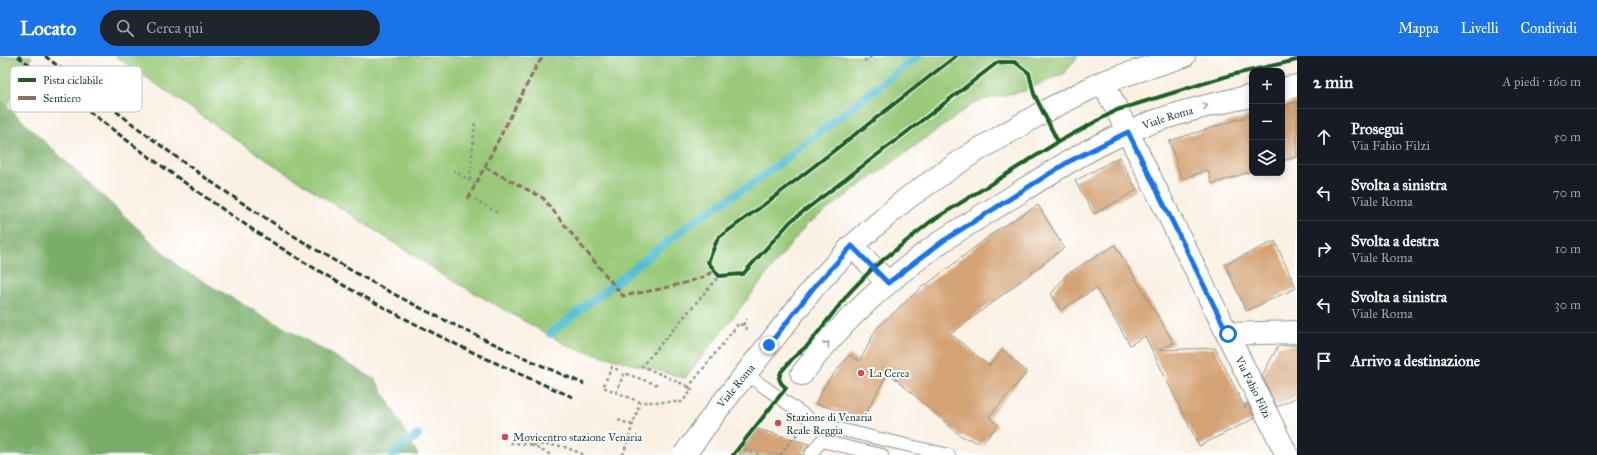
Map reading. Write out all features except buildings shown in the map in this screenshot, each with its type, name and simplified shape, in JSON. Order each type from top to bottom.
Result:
[{"type":"street","name":"Viale Roma","points":[[684,455],[721,405],[815,286],[852,246],[906,199],[971,154],[1043,112],[1103,82],[1184,56]]},
{"type":"street","name":"Via Fabio Filzi","points":[[1103,82],[1287,455]]},
{"type":"street","points":[[1285,88],[1297,86]]},
{"type":"street","name":"Viale Roma","points":[[802,374],[814,358],[850,319],[888,283],[943,241],[1062,166],[1128,132],[1183,112],[1249,97]]},
{"type":"street","points":[[852,246],[888,283]]},
{"type":"street","points":[[1228,334],[1297,332]]},
{"type":"lane","points":[[746,374],[817,424],[949,455]]},
{"type":"lane","points":[[812,454],[821,441],[882,455]]},
{"type":"path","points":[[864,61],[872,56]]},
{"type":"path","points":[[470,180],[475,120]]},
{"type":"path","points":[[453,170],[476,184]]},
{"type":"path","points":[[469,196],[498,213]]},
{"type":"path","points":[[715,270],[719,276]]},
{"type":"path","points":[[618,370],[612,367],[603,387],[640,402],[682,402],[692,390],[642,366],[719,276],[725,276]]},
{"type":"path","points":[[742,325],[748,319]]},
{"type":"path","points":[[688,388],[739,323],[748,330]]},
{"type":"path","points":[[616,393],[624,373],[658,385]]},
{"type":"path","points":[[623,455],[640,402]]},
{"type":"path","points":[[733,455],[771,406]]},
{"type":"path","points":[[618,420],[632,425]]},
{"type":"path","points":[[780,455],[798,432]]},
{"type":"path","points":[[510,443],[562,446],[585,455]]},
{"type":"path","points":[[530,444],[551,455]]},
{"type":"path","points":[[739,447],[760,455]]},
{"type":"green space","points":[[0,56],[32,56],[27,66],[10,66],[10,100],[0,120]]},
{"type":"green space","points":[[115,56],[1078,56],[1065,73],[1024,91],[977,101],[806,225],[685,378],[570,347],[448,278],[253,151],[142,75],[142,66],[130,66]]},
{"type":"green space","points":[[0,100],[10,109],[10,112],[13,112],[181,269],[376,380],[418,455],[0,455]]},
{"type":"waterway","points":[[550,334],[694,221],[759,179],[918,56]]},
{"type":"waterway","points":[[392,455],[418,435]]},
{"type":"railway","points":[[18,56],[31,66]]},
{"type":"railway","points":[[45,56],[58,66]]},
{"type":"railway","points":[[90,112],[221,208],[305,263],[438,335],[575,398]]},
{"type":"railway","points":[[118,112],[179,159],[306,244],[420,308],[485,340],[584,384]]},
{"type":"marked path","points":[[468,199],[537,65],[544,56]]},
{"type":"marked path","points":[[485,167],[543,198],[623,296],[684,283],[707,275],[715,270]]},
{"type":"cycle path","points":[[956,56],[773,198],[718,238],[708,262],[719,276],[743,274],[791,221],[998,62],[1015,62],[1029,73],[1034,94],[1058,142]]},
{"type":"cycle path","points":[[733,455],[786,388],[781,383],[779,378],[781,372],[793,358],[808,345],[849,293],[873,268],[930,222],[1058,142],[1117,110],[1231,75],[1297,60]]},
{"type":"place","name":"La Cerea","points":[[861,373]]},
{"type":"place","name":"Stazione di Venaria Reale Reggia","points":[[778,423]]},
{"type":"place","name":"Movicentro stazione Venaria","points":[[505,437]]},
{"type":"route","points":[[769,345],[815,286],[852,246],[888,283],[943,241],[1068,162],[1128,132],[1228,334]]}]
